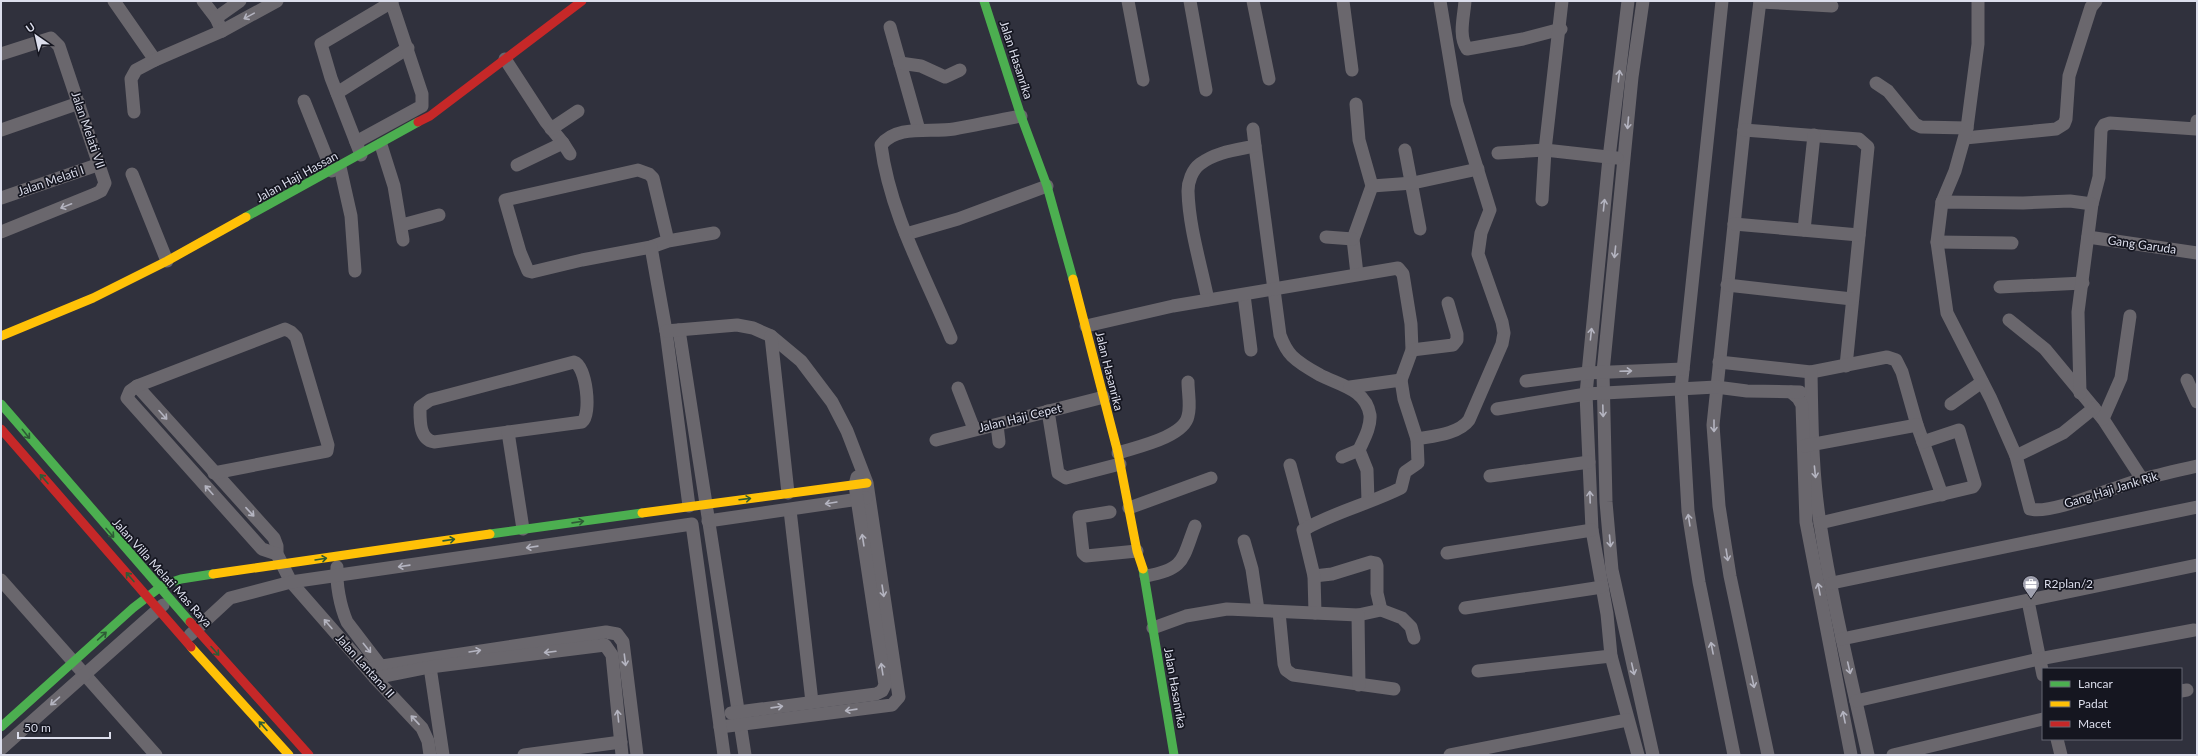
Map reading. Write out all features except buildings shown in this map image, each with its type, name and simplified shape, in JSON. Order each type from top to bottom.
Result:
[{"type":"street","points":[[114,1],[155,60]]},
{"type":"street","points":[[203,1],[216,18],[222,31]]},
{"type":"street","points":[[216,18],[240,1]]},
{"type":"street","points":[[134,112],[131,79],[132,75],[155,60],[222,31],[277,1]]},
{"type":"street","points":[[356,142],[422,106],[422,94],[392,1],[321,44],[337,93],[361,155]]},
{"type":"street","name":"Jalan Haji Hassan","points":[[1,336],[93,298],[167,261],[381,145],[430,116],[582,1]]},
{"type":"street","name":"Jalan Hasanrika","points":[[984,1],[1021,116],[1047,186],[1104,396],[1138,551],[1146,576],[1153,628],[1177,754]]},
{"type":"street","points":[[1128,1],[1143,80]]},
{"type":"street","points":[[1190,1],[1206,90]]},
{"type":"street","points":[[1253,1],[1269,79]]},
{"type":"street","points":[[1343,1],[1352,70]]},
{"type":"street","points":[[1417,438],[1436,436],[1467,423],[1502,344],[1504,333],[1502,322],[1478,254],[1481,233],[1490,210],[1457,103],[1440,1]]},
{"type":"street","points":[[1464,1],[1463,35],[1464,44],[1467,49],[1523,40],[1561,30]]},
{"type":"street","points":[[1542,200],[1545,150],[1561,30],[1562,1]]},
{"type":"street","points":[[1628,1],[1609,158],[1586,394],[1592,530],[1607,614],[1611,656],[1627,720],[1638,755]]},
{"type":"street","points":[[1643,1],[1632,77],[1603,372],[1603,394],[1606,502],[1612,570],[1653,755]]},
{"type":"street","points":[[1722,1],[1683,369],[1687,389],[1688,511],[1699,582],[1734,755]]},
{"type":"street","points":[[1768,755],[1730,576],[1719,506],[1712,387],[1719,362],[1744,130],[1760,1],[1832,6]]},
{"type":"street","points":[[1978,1],[1978,44],[1966,133],[1955,171],[1942,202],[1937,242],[1947,313],[1982,382],[2016,456],[2063,433],[2094,408]]},
{"type":"street","points":[[1876,83],[1888,90],[1915,124],[1921,127],[1966,133],[2056,129],[2064,124],[2066,119],[2069,76],[2092,7],[2096,1]]},
{"type":"street","points":[[890,27],[919,130]]},
{"type":"street","name":"Jalan Melati VII","points":[[1,54],[51,38],[60,46],[105,183],[102,191],[1,232]]},
{"type":"street","points":[[337,93],[408,48]]},
{"type":"street","points":[[505,59],[529,97],[570,154]]},
{"type":"street","points":[[900,63],[921,66],[945,77],[960,70]]},
{"type":"street","points":[[304,101],[336,169],[351,216],[355,271]]},
{"type":"street","points":[[1,130],[79,103]]},
{"type":"street","points":[[1356,104],[1359,140],[1372,186],[1353,239],[1357,274]]},
{"type":"street","points":[[551,129],[578,111]]},
{"type":"street","points":[[951,338],[906,234],[884,168],[881,145],[890,137],[919,130],[953,129],[1021,116]]},
{"type":"street","points":[[2080,393],[2078,327],[2092,204],[2099,178],[2102,130],[2104,125],[2110,124],[2196,129],[2197,121]]},
{"type":"street","points":[[1253,129],[1273,290],[1280,335],[1285,348],[1293,357],[1320,375],[1350,387],[1365,403],[1370,415],[1368,429],[1359,450],[1342,458]]},
{"type":"street","points":[[1744,130],[1859,138],[1868,147],[1846,366]]},
{"type":"street","points":[[1804,230],[1814,135]]},
{"type":"street","points":[[517,165],[563,143]]},
{"type":"street","points":[[381,145],[394,186],[402,225],[403,240]]},
{"type":"street","points":[[1208,300],[1193,230],[1188,191],[1191,175],[1199,165],[1211,157],[1255,146]]},
{"type":"street","points":[[1405,150],[1413,183],[1420,229]]},
{"type":"street","points":[[1498,153],[1545,150],[1609,158],[1625,158]]},
{"type":"street","name":"Jalan Melati I","points":[[1,198],[100,164]]},
{"type":"street","points":[[1372,186],[1413,183],[1478,169]]},
{"type":"street","points":[[668,241],[653,178],[644,171],[638,170],[588,180],[505,200],[520,252],[528,271],[532,272],[582,260],[651,247],[668,241],[714,233]]},
{"type":"street","points":[[132,174],[167,261]]},
{"type":"street","points":[[906,234],[958,219],[1047,186]]},
{"type":"street","points":[[1942,202],[2023,203],[2070,201],[2092,204]]},
{"type":"street","points":[[402,225],[438,215]]},
{"type":"street","points":[[1734,224],[1859,235]]},
{"type":"street","points":[[1326,237],[1353,239]]},
{"type":"street","name":"Gang Garuda","points":[[2088,237],[2197,253]]},
{"type":"street","points":[[1937,242],[2012,243]]},
{"type":"street","points":[[651,247],[666,331],[689,506]]},
{"type":"street","points":[[1086,326],[1173,306],[1273,290],[1391,268],[1401,270],[1410,324],[1412,350],[1400,380],[1404,399],[1417,438],[1418,464],[1404,472],[1401,488],[1384,497],[1368,501],[1303,530],[1314,576],[1315,613]]},
{"type":"street","points":[[2000,286],[2083,283]]},
{"type":"street","points":[[1727,285],[1852,299]]},
{"type":"street","points":[[1244,295],[1251,350]]},
{"type":"street","points":[[1412,350],[1453,345],[1457,340],[1457,334],[1448,303]]},
{"type":"street","points":[[2103,419],[2121,378],[2130,316]]},
{"type":"street","points":[[2008,320],[2045,349],[2103,419],[2142,479]]},
{"type":"street","points":[[666,331],[737,325],[753,328],[771,336],[801,360],[832,402],[847,431],[859,467],[884,685],[882,691],[876,694],[738,712],[720,721]]},
{"type":"street","points":[[214,473],[327,451],[328,445],[296,338],[291,332],[284,329],[137,386],[130,391],[127,398],[262,549],[280,560]]},
{"type":"street","points":[[679,330],[745,755]]},
{"type":"street","points":[[771,336],[788,493]]},
{"type":"street","points":[[1719,362],[1811,372],[1887,358],[1896,360],[1902,372],[1917,425],[1942,495]]},
{"type":"street","points":[[574,362],[578,363],[581,367],[586,391],[584,420],[582,422],[508,432],[434,442],[428,441],[422,430],[420,407],[430,400],[574,362]]},
{"type":"street","points":[[1526,381],[1587,373],[1683,369]]},
{"type":"street","points":[[1811,372],[1811,391],[1807,413],[1808,445],[1806,522],[1832,618],[1851,755]]},
{"type":"street","points":[[1350,387],[1400,380]]},
{"type":"street","points":[[2186,380],[2197,402]]},
{"type":"street","points":[[1048,412],[1058,473],[1066,478],[1119,459],[1170,435],[1188,418],[1188,382]]},
{"type":"street","points":[[1951,404],[1982,382]]},
{"type":"street","name":"Jalan Lantana II","points":[[137,386],[274,538],[280,560],[291,582],[378,672],[422,728],[428,741],[430,755]]},
{"type":"street","points":[[1497,409],[1586,394],[1712,387],[1748,391],[1811,391]]},
{"type":"street","points":[[958,388],[974,429]]},
{"type":"street","points":[[1791,392],[1801,402],[1807,413]]},
{"type":"street","name":"Jalan Haji Cepet","points":[[936,440],[974,429],[1048,412],[1104,396]]},
{"type":"street","name":"Jalan Villa Melati Mas Raya","points":[[1,404],[158,588],[309,755]]},
{"type":"street","points":[[996,425],[999,442]]},
{"type":"street","points":[[1808,445],[1917,425]]},
{"type":"street","points":[[1,429],[146,597],[159,609],[289,755]]},
{"type":"street","points":[[1820,523],[1973,487],[1975,484],[1960,432],[1957,430],[1923,442]]},
{"type":"street","points":[[508,432],[523,529]]},
{"type":"street","points":[[1808,445],[1820,523],[1832,583],[1832,618],[1842,639],[1868,755]]},
{"type":"street","points":[[27,460],[38,449]]},
{"type":"street","points":[[1359,450],[1367,470],[1368,501]]},
{"type":"street","name":"Gang Haji Jank Rik","points":[[2016,456],[2028,505],[2030,509],[2034,510],[2059,505],[2142,479],[2197,466]]},
{"type":"street","points":[[1490,476],[1589,462]]},
{"type":"street","points":[[1290,465],[1307,528]]},
{"type":"street","points":[[1129,508],[1211,478]]},
{"type":"street","points":[[1,727],[146,597],[158,588],[181,579],[280,560],[337,557],[609,517],[861,484]]},
{"type":"street","points":[[708,521],[863,499]]},
{"type":"street","points":[[720,721],[740,725],[892,705],[896,703],[899,697],[863,499]]},
{"type":"street","points":[[1832,583],[2197,507]]},
{"type":"street","points":[[790,510],[812,702]]},
{"type":"street","points":[[1110,512],[1079,516],[1083,552],[1086,556],[1138,551]]},
{"type":"street","points":[[609,517],[612,536]]},
{"type":"street","points":[[186,639],[230,598],[291,582],[692,524],[724,755]]},
{"type":"street","points":[[1146,576],[1167,572],[1176,565],[1187,550],[1195,526]]},
{"type":"street","points":[[1447,553],[1592,530]]},
{"type":"street","points":[[1244,541],[1252,569],[1258,610]]},
{"type":"street","name":"Jalan Lantana II","points":[[337,557],[337,575],[343,613],[378,672]]},
{"type":"street","points":[[1314,576],[1332,574],[1371,562],[1376,563],[1378,566],[1377,593],[1381,610]]},
{"type":"street","points":[[1842,639],[2197,565]]},
{"type":"street","points":[[1,580],[156,755]]},
{"type":"street","points":[[1465,608],[1602,587]]},
{"type":"street","points":[[1,749],[170,600]]},
{"type":"street","points":[[2028,601],[2042,670]]},
{"type":"street","points":[[1153,628],[1186,616],[1227,609],[1358,615],[1381,610],[1402,618],[1411,628],[1414,638]]},
{"type":"street","points":[[1280,612],[1284,664],[1288,672],[1293,675],[1394,689]]},
{"type":"street","points":[[1607,614],[1621,612]]},
{"type":"street","points":[[1358,615],[1359,685]]},
{"type":"street","points":[[1856,701],[2040,659],[2194,630]]},
{"type":"street","points":[[378,672],[606,632],[617,634],[623,642],[637,755]]},
{"type":"street","points":[[378,672],[605,645],[617,634]]},
{"type":"street","points":[[524,755],[622,749],[612,655],[605,645]]},
{"type":"street","points":[[1478,671],[1611,656]]},
{"type":"street","points":[[430,667],[443,755]]},
{"type":"street","points":[[882,691],[896,703]]},
{"type":"street","points":[[1893,755],[2042,719]]},
{"type":"street","points":[[1450,755],[1627,720]]},
{"type":"street","points":[[2057,740],[2061,755]]},
{"type":"traffic: fast","points":[[984,1],[1021,116],[1047,186],[1073,279]]},
{"type":"traffic: fast","points":[[246,217],[418,122]]},
{"type":"traffic: fast","points":[[1,404],[190,622]]},
{"type":"traffic: fast","points":[[490,534],[642,513]]},
{"type":"traffic: fast","points":[[1143,569],[1174,755]]},
{"type":"traffic: fast","points":[[1,727],[133,608],[163,585],[181,579],[213,574]]},
{"type":"traffic: slow","points":[[1,336],[93,298],[167,261],[246,217]]},
{"type":"traffic: slow","points":[[1073,279],[1118,453],[1137,551],[1143,569]]},
{"type":"traffic: slow","points":[[642,513],[867,483]]},
{"type":"traffic: slow","points":[[213,574],[490,534]]},
{"type":"traffic: slow","points":[[191,647],[289,755]]},
{"type":"traffic: jam","points":[[418,122],[430,116],[582,1]]},
{"type":"traffic: jam","points":[[1,429],[191,647]]},
{"type":"traffic: jam","points":[[190,622],[309,755]]},
{"type":"place","name":"R2plan/2","points":[[2031,599]]}]
